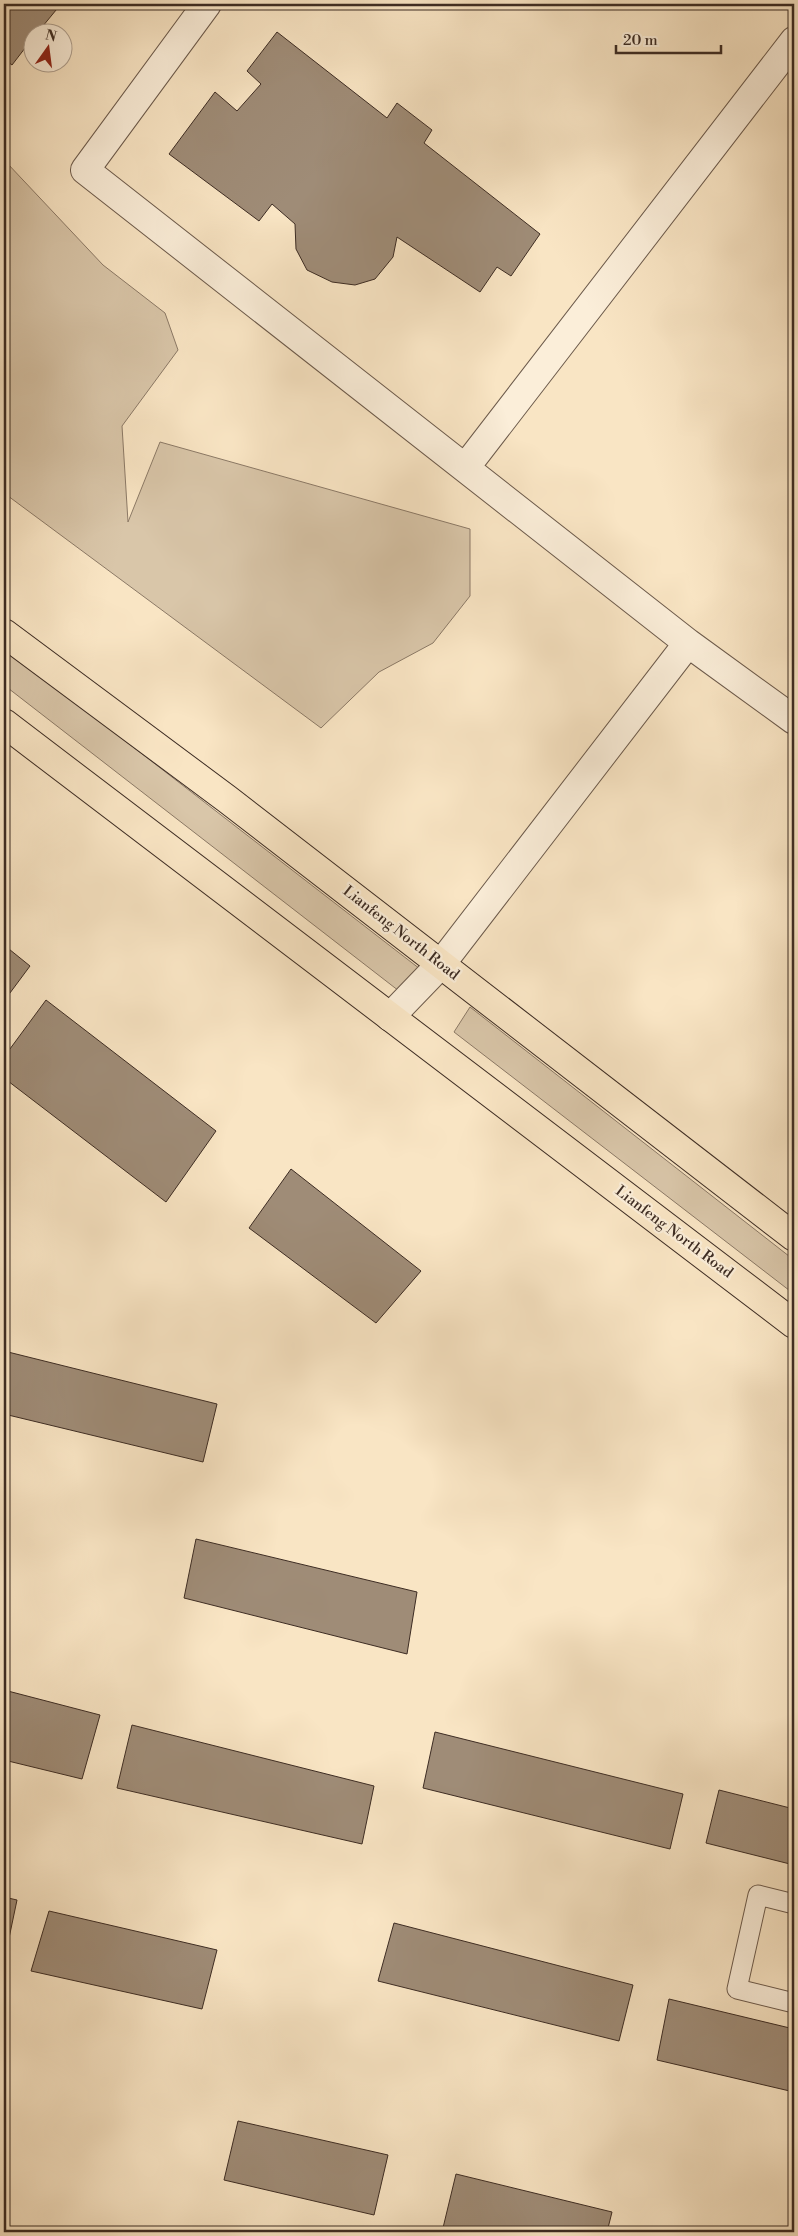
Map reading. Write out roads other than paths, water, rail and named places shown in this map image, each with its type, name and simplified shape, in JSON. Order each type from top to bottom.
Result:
[{"type":"main road","name":"Lianfeng North Road","points":[[4,633],[227,799],[794,1237]]},
{"type":"main road","name":"Lianfeng North Road","points":[[4,723],[794,1324]]},
{"type":"street","points":[[207,4],[85,170],[688,642],[794,720]]},
{"type":"street","points":[[465,468],[794,41]]},
{"type":"street","points":[[390,1017],[441,964],[688,642]]},
{"type":"lane","points":[[794,1904],[758,1895],[736,1989],[794,2003]]}]
